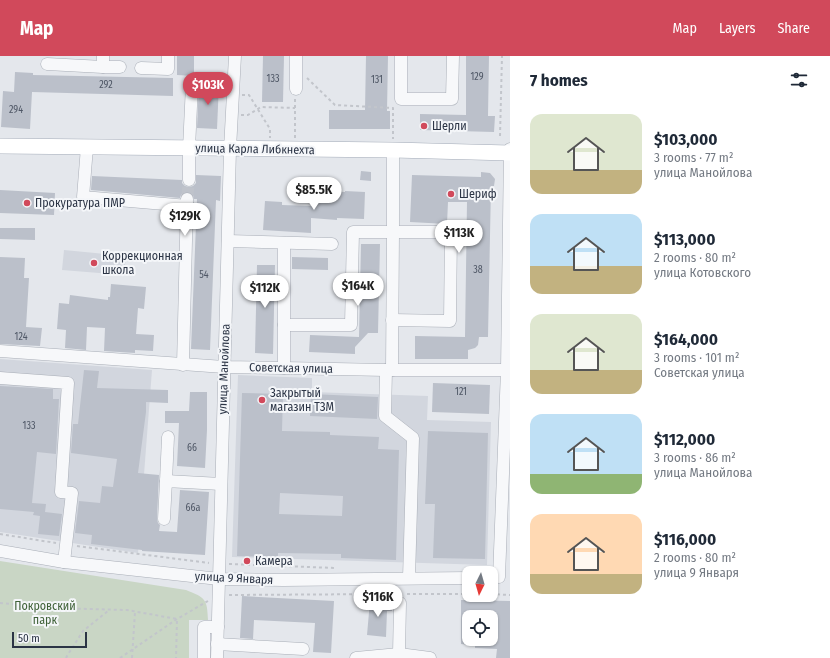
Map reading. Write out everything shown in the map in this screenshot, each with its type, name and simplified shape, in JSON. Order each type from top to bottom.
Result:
[{"type":"main road","name":"улица Карла Либкнехта","points":[[0,146],[393,150],[510,153]]},
{"type":"street","points":[[141,68],[168,69],[168,56]]},
{"type":"street","name":"улица Манойлова","points":[[217,658],[230,148],[235,56]]},
{"type":"street","points":[[401,56],[401,99],[452,99],[453,56]]},
{"type":"street","points":[[47,64],[103,61],[120,67]]},
{"type":"street","points":[[296,62],[296,89]]},
{"type":"street","points":[[189,180],[192,85]]},
{"type":"street","points":[[87,147],[83,197],[188,203],[183,365]]},
{"type":"street","points":[[500,576],[508,370],[510,149]]},
{"type":"street","points":[[393,150],[392,320],[385,416],[414,438],[409,578]]},
{"type":"street","points":[[284,324],[351,325],[353,232],[451,232],[450,320],[392,320]]},
{"type":"street","points":[[228,241],[332,244]]},
{"type":"street","points":[[284,243],[284,368]]},
{"type":"street","name":"Советская улица","points":[[0,351],[224,367],[389,370],[508,370]]},
{"type":"street","points":[[0,378],[68,383],[61,492],[72,493],[64,562]]},
{"type":"street","points":[[164,519],[168,437]]},
{"type":"street","points":[[166,480],[221,484]]},
{"type":"street","name":"улица 9 Января","points":[[0,551],[64,562],[219,579],[283,580],[409,578],[462,575]]},
{"type":"street","points":[[399,654],[400,603]]},
{"type":"street","points":[[204,658],[204,627],[218,627]]},
{"type":"street","points":[[217,644],[303,649]]},
{"type":"street","points":[[356,658],[399,654],[430,658]]},
{"type":"path","points":[[500,136],[502,56]]},
{"type":"path","points":[[296,62],[335,106],[393,108],[393,150]]},
{"type":"path","points":[[294,149],[296,89]]},
{"type":"path","points":[[233,94],[249,95],[270,129],[270,149]]},
{"type":"path","points":[[232,115],[248,115],[261,107],[295,108]]},
{"type":"path","points":[[0,534],[66,545],[219,564],[338,568]]},
{"type":"path","points":[[120,658],[177,618],[218,595],[462,594]]},
{"type":"path","points":[[498,594],[510,594]]},
{"type":"path","points":[[0,602],[54,608],[126,610],[177,618]]},
{"type":"path","points":[[66,658],[83,631],[109,610]]},
{"type":"path","points":[[132,658],[135,612]]},
{"type":"path","points":[[176,658],[177,618]]},
{"type":"shaded area","name":"Коррекционная школа","points":[[64,250],[126,256],[124,275],[62,270]]},
{"type":"shaded area","points":[[0,359],[152,370],[138,553],[0,532]]},
{"type":"shaded area","points":[[238,375],[312,378],[312,392],[428,396],[427,420],[491,422],[487,565],[232,557]]},
{"type":"green space","name":"Покровский парк","points":[[0,561],[186,590],[198,595],[204,600],[207,608],[208,620],[189,620],[189,658],[0,658]]},
{"type":"building","points":[[177,56],[194,56],[194,76],[177,75]]},
{"type":"building","points":[[263,56],[284,56],[283,102],[262,102]]},
{"type":"building","points":[[366,56],[388,56],[387,111],[390,111],[390,129],[329,129],[329,110],[365,110]]},
{"type":"building","points":[[466,56],[489,56],[488,116],[495,116],[494,132],[420,130],[420,114],[466,115]]},
{"type":"building","points":[[15,72],[33,73],[33,75],[173,78],[173,96],[32,92],[30,129],[1,127],[3,91],[14,92]]},
{"type":"building","points":[[199,83],[219,83],[217,129],[197,128]]},
{"type":"building","points":[[361,171],[371,172],[371,181],[360,180]]},
{"type":"building","points":[[481,172],[490,173],[495,179],[494,186],[491,186],[488,337],[479,337],[478,345],[475,348],[468,350],[468,359],[415,359],[415,336],[465,337],[467,202],[448,202],[447,224],[410,222],[412,175],[481,177]]},
{"type":"building","points":[[196,175],[221,176],[220,201],[216,200],[210,350],[191,349],[197,199],[194,199],[193,195],[188,192],[183,193],[180,198],[91,190],[92,176],[182,180],[182,183],[185,186],[189,187],[196,183]]},
{"type":"building","name":"Прокуратура ПМР","points":[[0,190],[55,193],[54,215],[0,213]]},
{"type":"building","points":[[317,191],[365,192],[364,219],[337,218],[337,220],[311,218],[311,233],[263,230],[265,201],[282,202],[282,205],[311,206],[312,198],[317,198]]},
{"type":"building","points":[[0,228],[35,228],[35,240],[0,239]]},
{"type":"building","points":[[361,244],[380,244],[378,333],[368,333],[355,347],[355,354],[309,352],[310,335],[359,337]]},
{"type":"building","points":[[0,257],[25,258],[24,278],[29,278],[26,327],[42,328],[40,346],[0,344]]},
{"type":"building","points":[[292,257],[328,258],[328,270],[292,269]]},
{"type":"building","points":[[257,265],[275,265],[273,354],[255,353]]},
{"type":"building","points":[[111,284],[146,287],[144,309],[138,308],[136,334],[154,335],[153,351],[135,350],[135,353],[104,351],[105,328],[87,327],[86,350],[65,348],[66,330],[57,329],[59,303],[69,304],[70,295],[108,300],[108,297],[110,297]]},
{"type":"building","points":[[84,370],[99,371],[97,388],[168,390],[168,403],[146,402],[138,473],[159,475],[157,519],[160,525],[159,531],[177,532],[180,490],[209,492],[205,555],[142,551],[91,544],[92,535],[75,533],[79,501],[100,503],[102,486],[113,487],[117,459],[71,453],[73,424],[78,424]]},
{"type":"building","points":[[433,383],[490,385],[489,414],[432,412]]},
{"type":"building","points":[[0,386],[53,389],[53,399],[59,399],[56,454],[37,452],[32,503],[46,504],[45,512],[62,514],[59,536],[38,534],[40,516],[33,515],[34,512],[0,509]]},
{"type":"building","points":[[190,392],[207,392],[205,468],[177,466],[179,423],[165,423],[165,411],[189,411]]},
{"type":"building","points":[[242,393],[283,394],[282,431],[330,432],[330,435],[379,437],[378,449],[399,450],[396,560],[341,558],[341,554],[278,553],[278,557],[237,556]],"holes":[[[280,493],[343,496],[342,516],[279,514]]]},
{"type":"building","points":[[311,394],[378,397],[377,419],[310,416]]},
{"type":"building","points":[[428,431],[488,433],[485,559],[433,558],[435,504],[425,504]]},
{"type":"building","points":[[242,596],[334,601],[331,653],[313,652],[315,623],[254,620],[253,639],[240,638]]},
{"type":"building","points":[[461,600],[462,602],[510,601],[510,658],[496,658],[497,649],[475,648],[475,646],[498,646],[498,610],[462,610],[461,644]]},
{"type":"building","points":[[370,601],[392,603],[392,611],[387,611],[386,637],[367,635]]},
{"type":"tunnel","points":[[187,199],[189,180]]},
{"type":"place","name":"Шерли","points":[[424,126]]},
{"type":"place","name":"Шериф","points":[[451,194]]},
{"type":"place","name":"Прокуратура ПМР","points":[[27,203]]},
{"type":"place","name":"Коррекционная школа","points":[[94,263]]},
{"type":"place","name":"Закрытый магазин ТЗМ","points":[[262,400]]},
{"type":"place","name":"Камера","points":[[247,561]]}]
